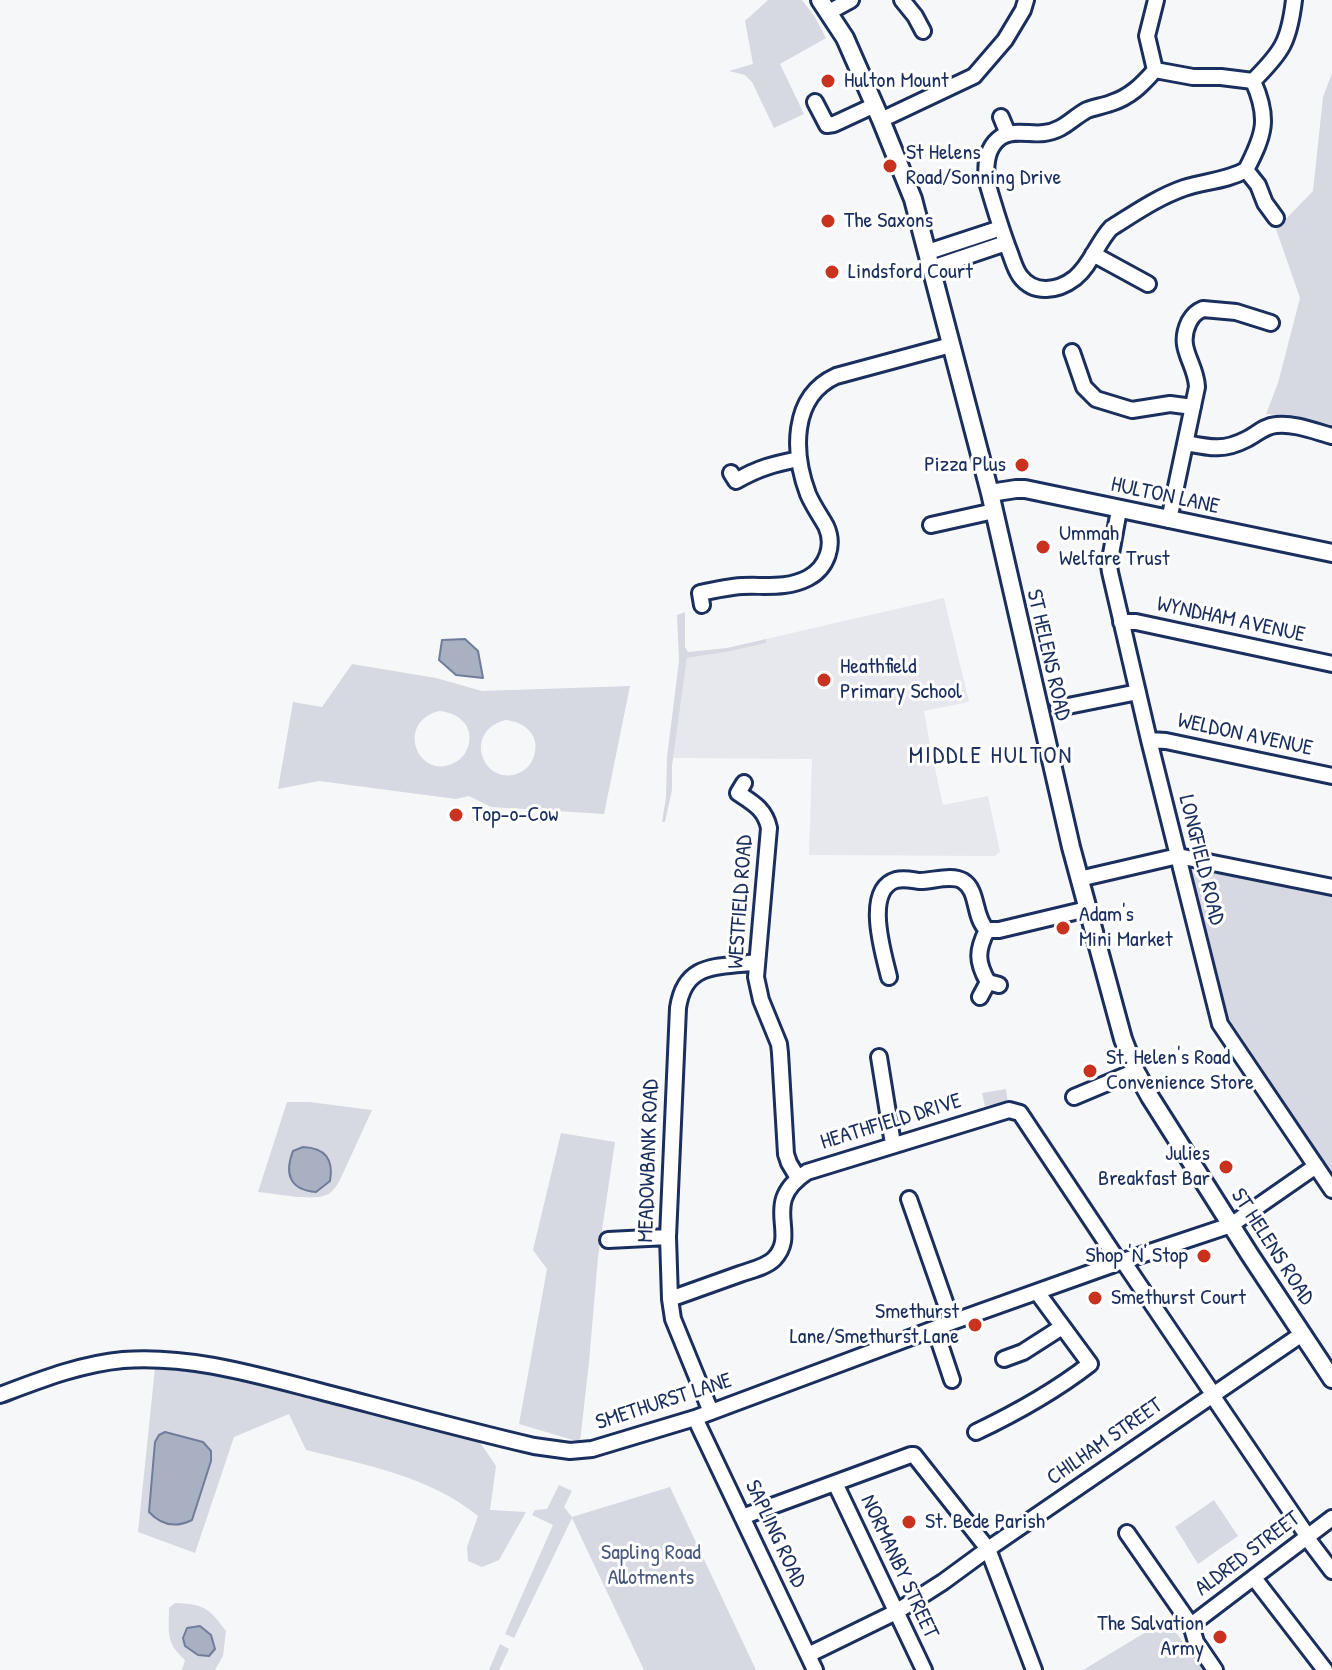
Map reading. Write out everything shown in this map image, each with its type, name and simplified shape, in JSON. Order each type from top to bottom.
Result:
[{"type":"main road","name":"ST HELENS ROAD","points":[[824,6],[845,38],[913,199],[990,493],[1057,790],[1120,1029],[1136,1071],[1231,1225],[1332,1379]]},
{"type":"main road","name":"HULTON LANE","points":[[990,493],[1025,489],[1332,553]]},
{"type":"street","points":[[824,6],[851,0]]},
{"type":"street","points":[[902,0],[923,31]]},
{"type":"street","points":[[815,102],[827,125],[834,124],[878,113],[974,76],[1005,40],[1026,0]]},
{"type":"street","points":[[1155,70],[1147,36],[1156,0]]},
{"type":"street","points":[[1253,81],[1283,48],[1289,33],[1294,0]]},
{"type":"street","points":[[1155,70],[1193,77],[1253,81]]},
{"type":"street","points":[[1155,70],[1131,94],[1084,112],[1066,126],[1042,134],[1008,134],[993,145],[987,156],[987,182],[1006,243],[1021,278],[1028,284],[1049,290],[1059,288],[1082,272],[1111,228],[1158,198],[1187,187],[1226,180],[1246,170],[1263,131],[1261,99],[1253,81]]},
{"type":"street","points":[[1001,117],[1008,134]]},
{"type":"street","points":[[1246,170],[1258,185],[1260,206],[1276,218]]},
{"type":"street","points":[[930,260],[1001,228]]},
{"type":"street","points":[[930,260],[1006,243]]},
{"type":"street","points":[[1093,254],[1129,280],[1148,284]]},
{"type":"street","points":[[1169,520],[1197,387],[1197,378],[1187,359],[1184,338],[1197,304],[1271,323]]},
{"type":"street","points":[[702,605],[700,593],[740,586],[776,587],[796,583],[822,567],[829,549],[827,528],[813,507],[799,459],[801,413],[811,397],[829,380],[951,345]]},
{"type":"street","points":[[1072,352],[1082,368],[1084,387],[1096,399],[1132,410],[1170,404],[1193,407]]},
{"type":"street","points":[[1186,443],[1224,448],[1273,425],[1292,426],[1332,436]]},
{"type":"street","points":[[731,473],[736,481],[770,464],[799,459]]},
{"type":"street","name":"LONGFIELD ROAD","points":[[1119,510],[1109,565],[1220,1024],[1332,1190]]},
{"type":"street","points":[[931,525],[994,511]]},
{"type":"street","name":"WYNDHAM AVENUE","points":[[1121,622],[1136,622],[1332,664]]},
{"type":"street","points":[[1058,708],[1138,692]]},
{"type":"street","name":"WELDON AVENUE","points":[[1149,740],[1332,776]]},
{"type":"street","name":"WESTFIELD ROAD","points":[[744,783],[738,793],[760,808],[769,828],[756,977],[780,1053],[786,1154],[798,1178]]},
{"type":"street","points":[[1079,879],[1178,856],[1332,887]]},
{"type":"street","points":[[889,977],[877,921],[881,894],[891,883],[904,879],[962,880],[971,890],[980,922],[987,930],[999,930],[1087,909]]},
{"type":"street","points":[[980,997],[994,984],[979,956],[979,946],[987,930]]},
{"type":"street","name":"MEADOWBANK ROAD","points":[[711,1412],[673,1319],[670,1299],[668,1237],[678,1008],[680,993],[692,975],[703,970],[757,962]]},
{"type":"street","points":[[879,1057],[893,1144]]},
{"type":"street","points":[[1074,1097],[1136,1071]]},
{"type":"street","name":"HEATHFIELD DRIVE","points":[[798,1178],[807,1172],[893,1144],[1009,1110],[1018,1111],[1121,1262]]},
{"type":"street","name":"SMETHURST LANE","points":[[0,1395],[65,1371],[103,1363],[137,1360],[211,1366],[264,1376],[508,1440],[570,1451],[605,1446],[695,1418],[952,1322],[1231,1225],[1316,1166]]},
{"type":"street","points":[[670,1299],[760,1267],[774,1259],[783,1242],[782,1201],[798,1178]]},
{"type":"street","points":[[909,1199],[952,1322]]},
{"type":"street","points":[[608,1240],[668,1237]]},
{"type":"street","points":[[1121,1262],[1332,1571]]},
{"type":"street","points":[[976,1432],[1022,1410],[1090,1364],[1037,1292]]},
{"type":"street","points":[[1004,1359],[1024,1344],[1062,1327]]},
{"type":"street","points":[[935,1329],[953,1379]]},
{"type":"street","name":"CHILHAM STREET","points":[[808,1655],[896,1612],[943,1582],[1302,1334]]},
{"type":"street","name":"SAPLING ROAD","points":[[695,1418],[815,1670]]},
{"type":"street","points":[[742,1517],[914,1455],[988,1549],[1034,1670]]},
{"type":"street","name":"NORMANBY STREET","points":[[835,1483],[924,1670]]},
{"type":"street","name":"ALDRED STREET","points":[[1191,1625],[1332,1518]]},
{"type":"street","points":[[1127,1533],[1191,1625],[1196,1642],[1215,1670]]},
{"type":"street","points":[[1254,1578],[1325,1670]]},
{"type":"shaded area","name":"Heathfield Primary School","points":[[944,598],[969,702],[924,711],[931,750],[943,805],[988,796],[1000,852],[995,856],[809,855],[812,759],[673,758],[687,658],[765,643],[766,639]]},
{"type":"green space","points":[[768,0],[802,0],[826,38],[780,64],[804,114],[774,128],[752,82],[745,75],[729,71],[753,64],[745,21]]},
{"type":"green space","points":[[1332,73],[1332,429],[1301,417],[1266,414],[1278,383],[1300,298],[1276,229],[1313,191],[1323,97]]},
{"type":"green space","points":[[685,612],[685,647],[688,652],[727,648],[766,639],[766,643],[687,658],[672,766],[672,790],[665,822],[662,822],[679,661],[677,615]]},
{"type":"green space","points":[[352,664],[436,678],[482,691],[630,686],[604,814],[491,807],[469,796],[456,799],[319,781],[278,789],[293,702],[322,707]],"holes":[[[439,711],[462,720],[470,736],[462,757],[441,766],[422,758],[416,748],[415,737],[417,727],[425,717]],[[505,720],[528,729],[536,745],[528,766],[521,772],[508,775],[497,773],[489,767],[481,747],[491,727]]]},
{"type":"green space","points":[[1191,867],[1332,894],[1332,1175],[1228,1022]]},
{"type":"green space","points":[[1006,1089],[1008,1103],[985,1106],[982,1093]]},
{"type":"green space","points":[[287,1102],[372,1110],[339,1182],[324,1196],[258,1192]]},
{"type":"green space","points":[[561,1133],[615,1142],[598,1257],[580,1442],[519,1424],[547,1269],[533,1250]]},
{"type":"green space","points":[[155,1368],[203,1371],[245,1380],[479,1441],[496,1466],[490,1510],[526,1512],[499,1560],[482,1567],[468,1561],[467,1547],[478,1516],[459,1502],[418,1481],[306,1450],[289,1414],[234,1437],[195,1553],[138,1532]]},
{"type":"green space","name":"Sapling Road Allotments","points":[[559,1485],[572,1491],[564,1507],[572,1517],[670,1487],[756,1670],[644,1670],[572,1518],[514,1638],[505,1634],[553,1525],[532,1515],[535,1510],[547,1509]]},
{"type":"green space","points":[[1214,1500],[1238,1536],[1198,1564],[1175,1527]]},
{"type":"green space","points":[[175,1603],[205,1609],[226,1631],[223,1656],[215,1670],[182,1670],[185,1660],[174,1648],[169,1630],[169,1608]]},
{"type":"green space","points":[[1166,1620],[1205,1670],[1083,1670]]},
{"type":"green space","points":[[500,1644],[509,1649],[499,1670],[489,1670]]},
{"type":"water","points":[[465,639],[478,651],[483,678],[456,675],[439,660],[442,640]]},
{"type":"water","points":[[303,1147],[322,1152],[331,1167],[330,1181],[316,1192],[300,1188],[289,1174],[293,1151]]},
{"type":"water","points":[[165,1432],[203,1442],[211,1451],[211,1461],[192,1520],[180,1524],[164,1522],[149,1512],[155,1442]]},
{"type":"water","points":[[200,1626],[211,1635],[215,1649],[209,1656],[198,1655],[185,1646],[183,1638],[187,1628]]},
{"type":"place","name":"Hulton Mount","points":[[828,81]]},
{"type":"place","name":"St Helens Road/Sonning Drive","points":[[890,166]]},
{"type":"place","name":"The Saxons","points":[[828,221]]},
{"type":"place","name":"Lindsford Court","points":[[832,272]]},
{"type":"place","name":"Pizza Plus","points":[[1022,465]]},
{"type":"place","name":"Ummah Welfare Trust","points":[[1043,547]]},
{"type":"place","name":"Heathfield Primary School","points":[[824,680]]},
{"type":"place","name":"Top-o-Cow","points":[[456,815]]},
{"type":"place","name":"Adam's Mini Market","points":[[1063,928]]},
{"type":"place","name":"St. Helen's Road Convenience Store","points":[[1090,1071]]},
{"type":"place","name":"Julies Breakfast Bar","points":[[1226,1167]]},
{"type":"place","name":"Shop 'N' Stop","points":[[1204,1256]]},
{"type":"place","name":"Smethurst Court","points":[[1095,1298]]},
{"type":"place","name":"Smethurst Lane/Smethurst Lane","points":[[975,1325]]},
{"type":"place","name":"St. Bede Parish","points":[[909,1522]]},
{"type":"place","name":"The Salvation Army","points":[[1220,1637]]},
{"type":"district","name":"MIDDLE HULTON","points":[[991,757]]}]
